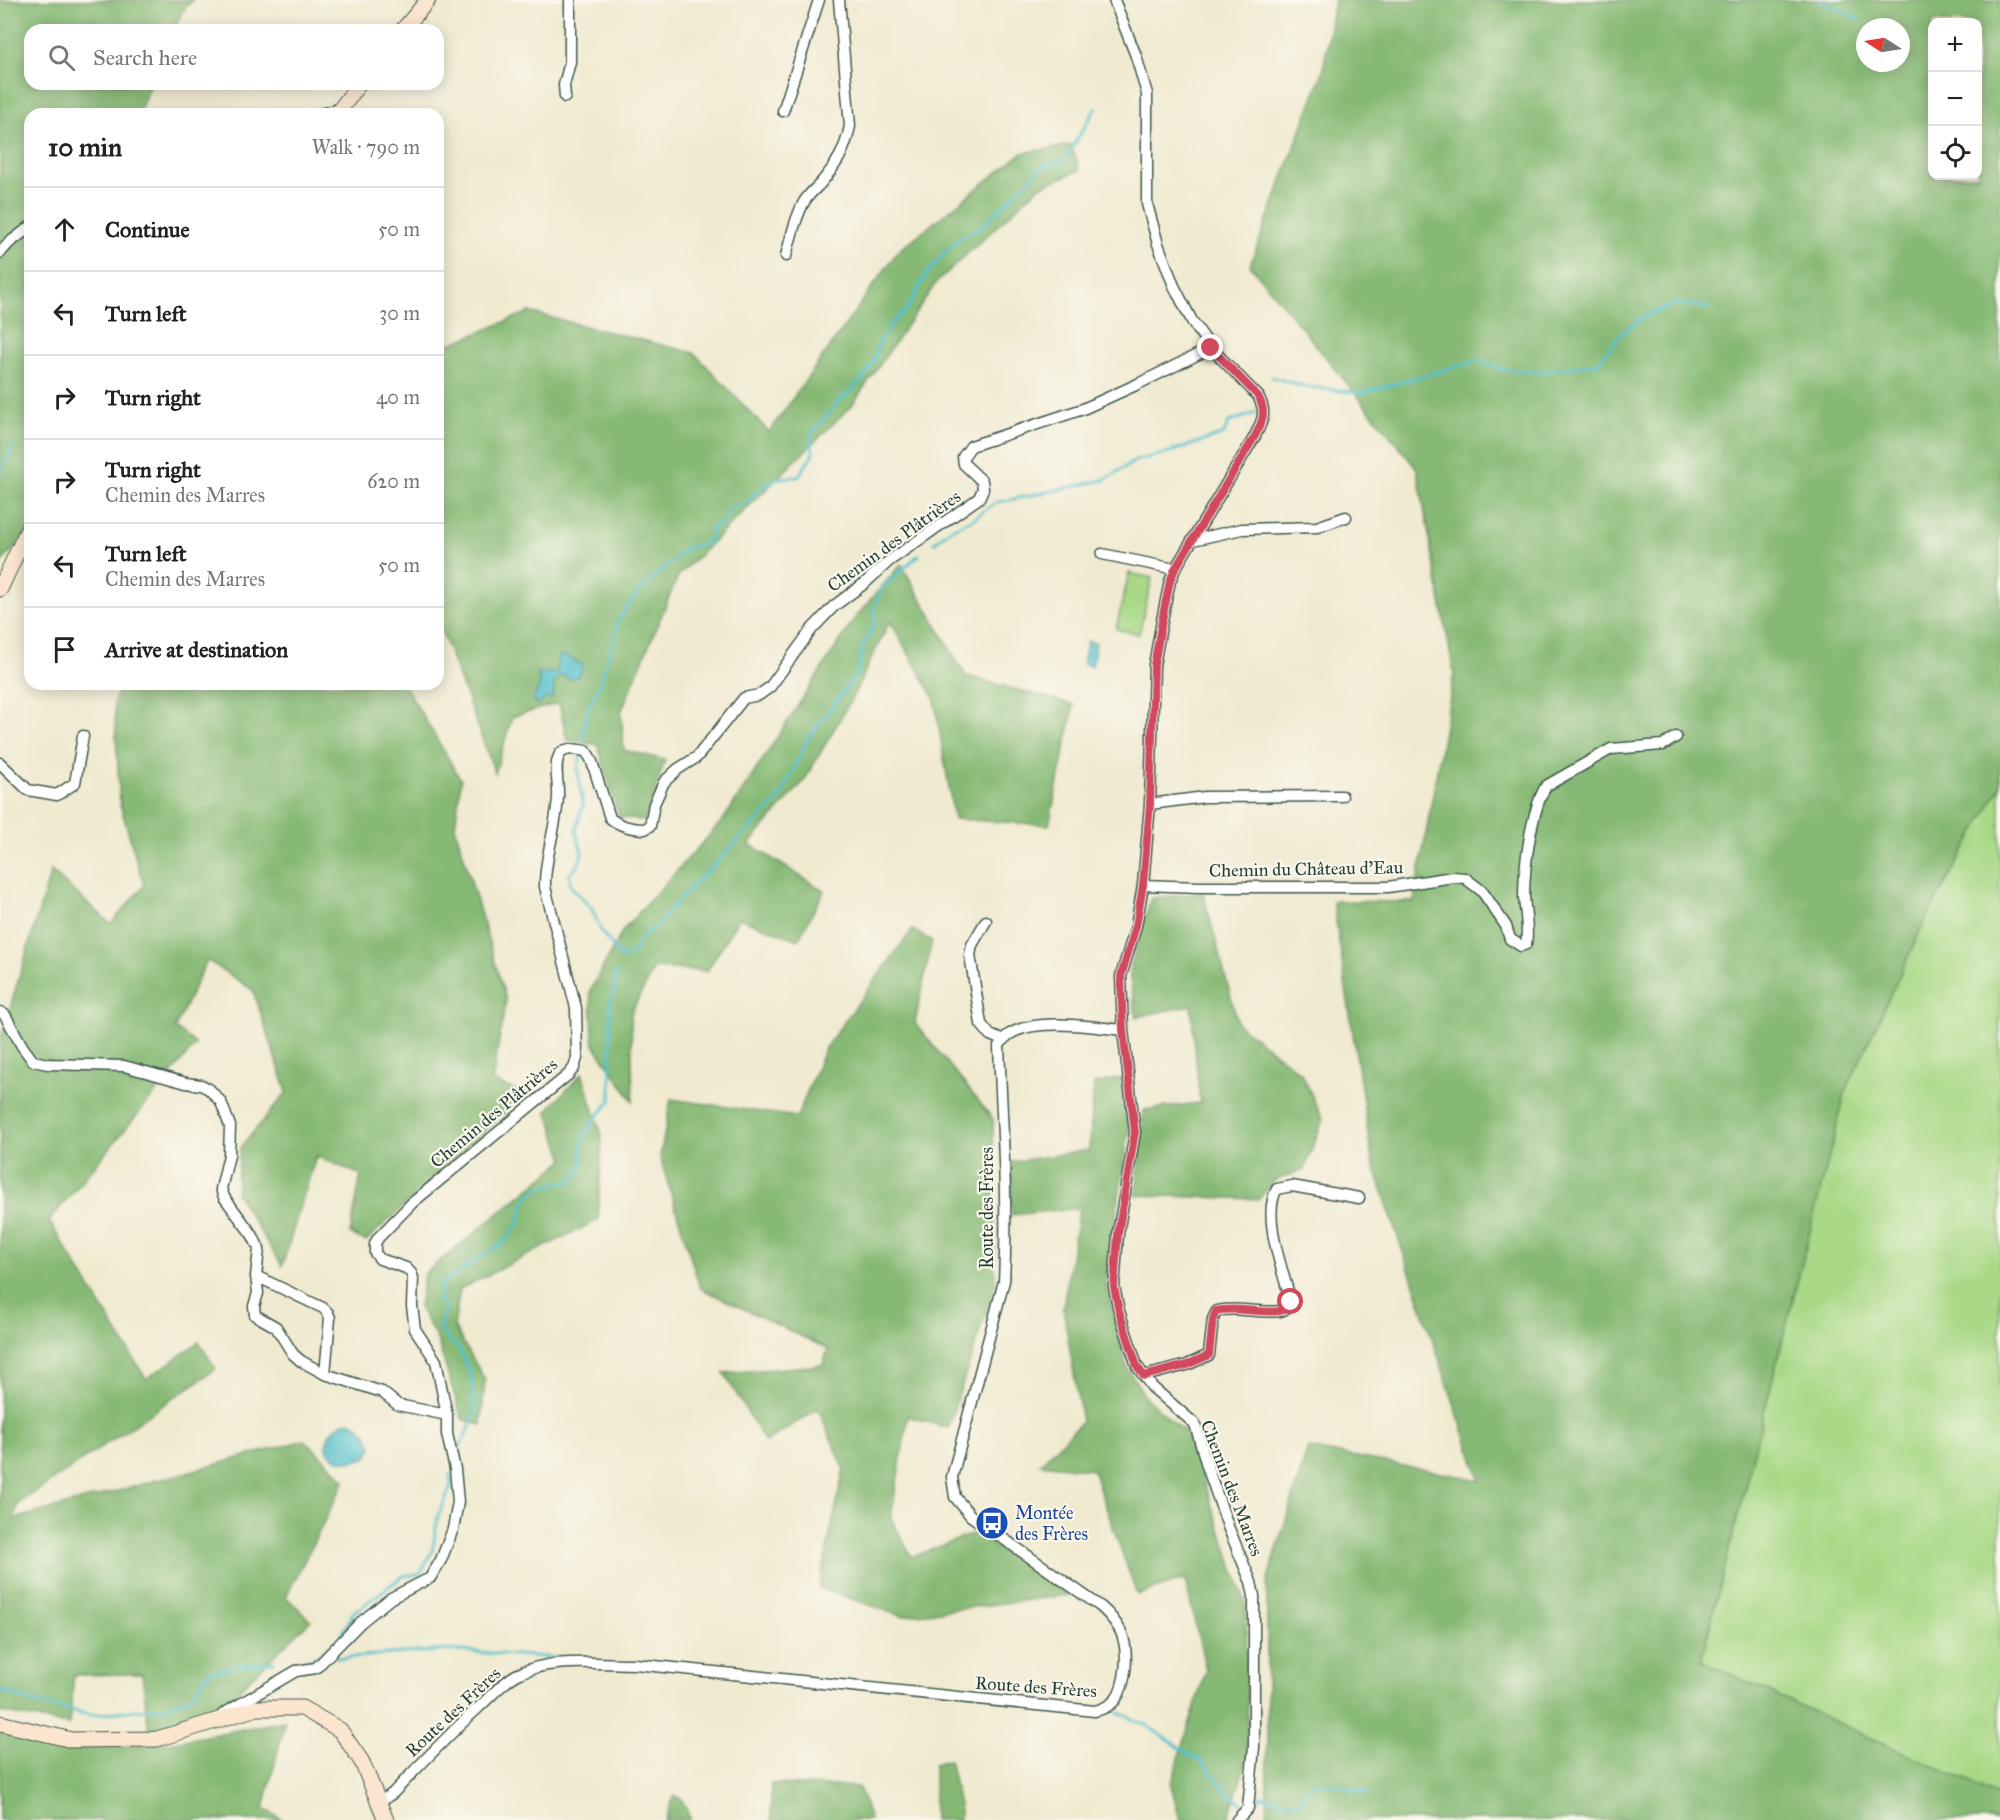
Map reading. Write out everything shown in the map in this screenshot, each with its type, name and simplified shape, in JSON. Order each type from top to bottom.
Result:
[{"type":"street","points":[[408,24],[428,0]]},
{"type":"street","points":[[565,97],[564,85],[570,62],[570,0]]},
{"type":"street","points":[[783,111],[819,0]]},
{"type":"street","points":[[786,256],[796,220],[805,200],[834,167],[842,154],[850,126],[839,0]]},
{"type":"street","name":"Chemin des Marres","points":[[1114,0],[1136,56],[1147,94],[1147,204],[1150,219],[1174,286],[1192,321],[1211,348],[1258,396],[1264,412],[1255,436],[1175,569],[1170,581],[1154,665],[1150,804],[1143,885],[1136,926],[1121,976],[1123,1030],[1135,1132],[1118,1234],[1114,1287],[1119,1311],[1137,1366],[1152,1387],[1195,1424],[1229,1529],[1251,1582],[1254,1596],[1254,1747],[1248,1808],[1237,1820]]},
{"type":"street","points":[[341,108],[355,90]]},
{"type":"street","points":[[0,253],[24,232]]},
{"type":"street","name":"Chemin des Plâtrières","points":[[210,1723],[296,1671],[316,1668],[368,1616],[391,1598],[430,1578],[441,1560],[453,1529],[458,1502],[455,1469],[447,1434],[447,1415],[435,1361],[415,1329],[412,1306],[413,1278],[405,1268],[380,1259],[375,1253],[375,1244],[389,1225],[412,1203],[574,1068],[578,1047],[576,1008],[545,887],[544,874],[556,816],[557,762],[560,754],[573,749],[586,751],[591,759],[610,818],[628,828],[645,829],[650,826],[654,804],[664,782],[697,757],[744,698],[759,695],[770,687],[823,616],[866,583],[889,561],[979,498],[983,489],[982,481],[964,464],[963,457],[971,446],[1083,409],[1211,348]]},
{"type":"street","points":[[1193,540],[1242,528],[1317,527],[1346,517]]},
{"type":"street","points":[[0,589],[24,538]]},
{"type":"street","points":[[1102,554],[1175,569]]},
{"type":"street","points":[[0,763],[28,790],[57,795],[75,783],[83,735]]},
{"type":"street","name":"Chemin du Château d'Eau","points":[[1143,885],[1199,888],[1388,887],[1453,876],[1465,878],[1482,891],[1506,926],[1510,939],[1521,946],[1526,944],[1527,935],[1524,882],[1528,849],[1531,830],[1546,786],[1611,749],[1662,745],[1676,737]]},
{"type":"street","points":[[1150,804],[1204,797],[1342,796]]},
{"type":"street","points":[[986,921],[972,945],[970,955],[981,1024],[990,1035],[1002,1040],[1013,1031],[1022,1028],[1078,1025],[1123,1030]]},
{"type":"street","points":[[0,1012],[5,1015],[33,1061],[57,1065],[123,1066],[210,1089],[221,1102],[230,1126],[229,1155],[221,1189],[224,1197],[253,1236],[259,1249],[255,1315],[276,1327],[301,1361],[325,1374],[382,1392],[398,1405],[447,1415]]},
{"type":"street","name":"Route des Frères","points":[[380,1802],[393,1793],[468,1717],[517,1674],[570,1663],[635,1664],[1095,1711],[1107,1708],[1115,1699],[1122,1686],[1125,1653],[1122,1634],[1112,1618],[1101,1606],[971,1516],[960,1505],[952,1487],[952,1477],[1004,1281],[1006,1255],[999,1046],[1002,1040]]},
{"type":"street","points":[[1144,1376],[1187,1365],[1209,1355],[1216,1311],[1239,1308],[1280,1311],[1287,1308],[1291,1302],[1276,1248],[1272,1218],[1273,1196],[1277,1189],[1292,1186],[1359,1198]]},
{"type":"street","points":[[256,1276],[323,1308],[328,1313],[330,1318],[325,1374]]},
{"type":"street","points":[[0,1723],[72,1740],[157,1739],[257,1708],[302,1708],[340,1730],[363,1762],[386,1820]]},
{"type":"green space","points":[[0,0],[193,0],[182,12],[177,24],[24,24],[24,90],[148,90],[141,108],[24,108],[24,537],[0,564]]},
{"type":"green space","points":[[1334,0],[2000,0],[2000,787],[1926,918],[1845,1093],[1701,1661],[2000,1796],[2000,1820],[1263,1820],[1267,1816],[1267,1582],[1308,1448],[1480,1480],[1372,1160],[1333,901],[1414,902],[1454,674],[1417,469],[1250,265],[1323,71]]},
{"type":"green space","points":[[1071,145],[1080,170],[1039,187],[936,283],[852,405],[678,576],[621,712],[624,750],[665,760],[645,821],[619,817],[598,745],[567,740],[559,703],[512,717],[495,773],[444,637],[444,347],[529,312],[694,353],[769,432],[898,251],[1022,153]]},
{"type":"green space","points":[[901,564],[966,676],[1074,705],[1049,825],[954,819],[934,697],[890,621],[851,700],[804,781],[749,844],[824,891],[798,940],[739,918],[707,971],[654,968],[631,1013],[633,1101],[594,1045],[590,991],[623,930],[724,819],[855,618]]},
{"type":"green space","points":[[1129,573],[1152,578],[1139,634],[1116,629]]},
{"type":"green space","points":[[120,690],[408,690],[461,780],[455,827],[506,1000],[492,1081],[524,1094],[366,1241],[350,1234],[361,1175],[316,1156],[282,1266],[236,1193],[240,1148],[287,1092],[253,990],[207,960],[175,1028],[196,1044],[49,1221],[146,1379],[199,1342],[216,1369],[18,1504],[14,1519],[305,1440],[345,1480],[286,1597],[311,1620],[222,1706],[149,1733],[142,1674],[74,1675],[69,1725],[0,1712],[0,1041],[51,871],[111,924],[144,886],[120,804],[114,701]]},
{"type":"green space","points":[[2000,787],[2000,1796],[1701,1661],[1845,1093],[1926,918]]},
{"type":"green space","points":[[1203,893],[1238,1024],[1302,1074],[1323,1120],[1304,1170],[1274,1181],[1259,1199],[1136,1195],[1144,1110],[1200,1103],[1191,1005],[1136,1017],[1129,972],[1151,898]]},
{"type":"green space","points":[[912,930],[932,941],[915,1023],[993,1119],[995,1284],[948,1428],[908,1416],[891,1518],[912,1557],[975,1533],[1068,1595],[902,1616],[819,1588],[844,1468],[818,1409],[765,1442],[724,1373],[823,1365],[828,1349],[700,1288],[660,1157],[671,1099],[797,1117],[825,1048]]},
{"type":"green space","points":[[582,1073],[602,1135],[598,1220],[460,1289],[454,1327],[485,1380],[481,1425],[462,1419],[437,1339],[419,1307],[424,1274],[564,1160],[547,1111]]},
{"type":"green space","points":[[1125,1077],[1129,1131],[1106,1282],[1127,1368],[1146,1398],[1187,1434],[1246,1604],[1248,1756],[1229,1816],[1224,1820],[1180,1820],[1171,1785],[1206,1670],[1185,1579],[1137,1595],[1093,1470],[1040,1464],[1082,1422],[1063,1308],[1079,1208],[1012,1215],[1011,1162],[1089,1150],[1094,1084]]},
{"type":"green space","points":[[285,1721],[264,1808],[283,1820],[0,1820],[0,1731],[76,1749],[169,1743]]},
{"type":"green space","points":[[949,1760],[959,1805],[959,1820],[934,1820],[934,1764]]},
{"type":"green space","points":[[771,1784],[859,1787],[870,1820],[771,1820]]},
{"type":"green space","points":[[674,1796],[682,1799],[691,1820],[665,1820]]},
{"type":"water","points":[[1087,641],[1096,643],[1092,666],[1083,664]]},
{"type":"water","points":[[563,655],[582,665],[581,673],[575,678],[567,679],[566,676],[559,676],[554,683],[553,698],[546,698],[537,705],[533,701],[540,684],[538,673],[557,671],[559,656]]},
{"type":"water","points":[[349,1421],[358,1425],[369,1438],[372,1447],[367,1457],[352,1461],[340,1460],[332,1456],[328,1450],[327,1442],[330,1433]]},
{"type":"waterway","points":[[1820,0],[1857,18]]},
{"type":"waterway","points":[[583,738],[588,706],[596,694],[619,619],[637,593],[686,548],[709,542],[712,527],[723,524],[730,507],[745,505],[754,494],[778,478],[798,477],[813,454],[811,434],[837,403],[862,380],[873,363],[879,342],[891,324],[908,308],[925,276],[953,243],[984,224],[1042,167],[1064,161],[1096,108]]},
{"type":"waterway","points":[[1272,377],[1306,387],[1362,393],[1480,360],[1500,369],[1539,372],[1598,363],[1618,337],[1639,319],[1677,303],[1709,308]]},
{"type":"waterway","points":[[934,543],[951,529],[973,519],[995,503],[1104,480],[1137,460],[1224,434],[1229,422],[1256,413]]},
{"type":"waterway","points":[[0,473],[13,444]]},
{"type":"waterway","points":[[581,754],[578,770],[583,805],[576,830],[582,853],[579,864],[569,875],[571,886],[592,909],[601,931],[622,959],[633,953],[642,936],[658,925],[672,907],[780,798],[808,738],[856,675],[864,643],[875,623],[874,607],[882,587],[919,555]]},
{"type":"waterway","points":[[458,1450],[470,1427],[475,1411],[471,1375],[459,1349],[439,1329],[445,1308],[439,1298],[440,1284],[503,1243],[518,1225],[525,1201],[537,1188],[573,1180],[581,1170],[582,1142],[594,1120],[611,1101],[610,1002],[614,992],[616,972]]},
{"type":"waterway","points":[[341,1637],[353,1613],[403,1576],[420,1574],[432,1552],[438,1516],[451,1486],[450,1474]]},
{"type":"waterway","points":[[295,1661],[310,1660],[332,1645]]},
{"type":"waterway","points":[[337,1658],[446,1650],[559,1658]]},
{"type":"waterway","points":[[0,1689],[29,1701],[91,1715],[165,1707],[189,1698],[209,1672],[274,1662]]},
{"type":"waterway","points":[[1110,1709],[1146,1725],[1203,1763],[1228,1793],[1241,1803]]},
{"type":"waterway","points":[[1258,1798],[1263,1796],[1295,1803],[1301,1802],[1307,1786],[1322,1783],[1368,1793]]},
{"type":"place","name":"Montée des Frères","points":[[992,1523]]},
{"type":"route","points":[[1211,348],[1258,396],[1264,412],[1255,436],[1175,569],[1170,581],[1154,665],[1150,804],[1143,885],[1136,926],[1122,966],[1121,976],[1123,1030],[1133,1099],[1135,1132],[1118,1234],[1114,1287],[1119,1311],[1137,1366],[1144,1376],[1187,1365],[1209,1355],[1216,1311],[1239,1308],[1280,1311],[1287,1308],[1291,1302]]}]
